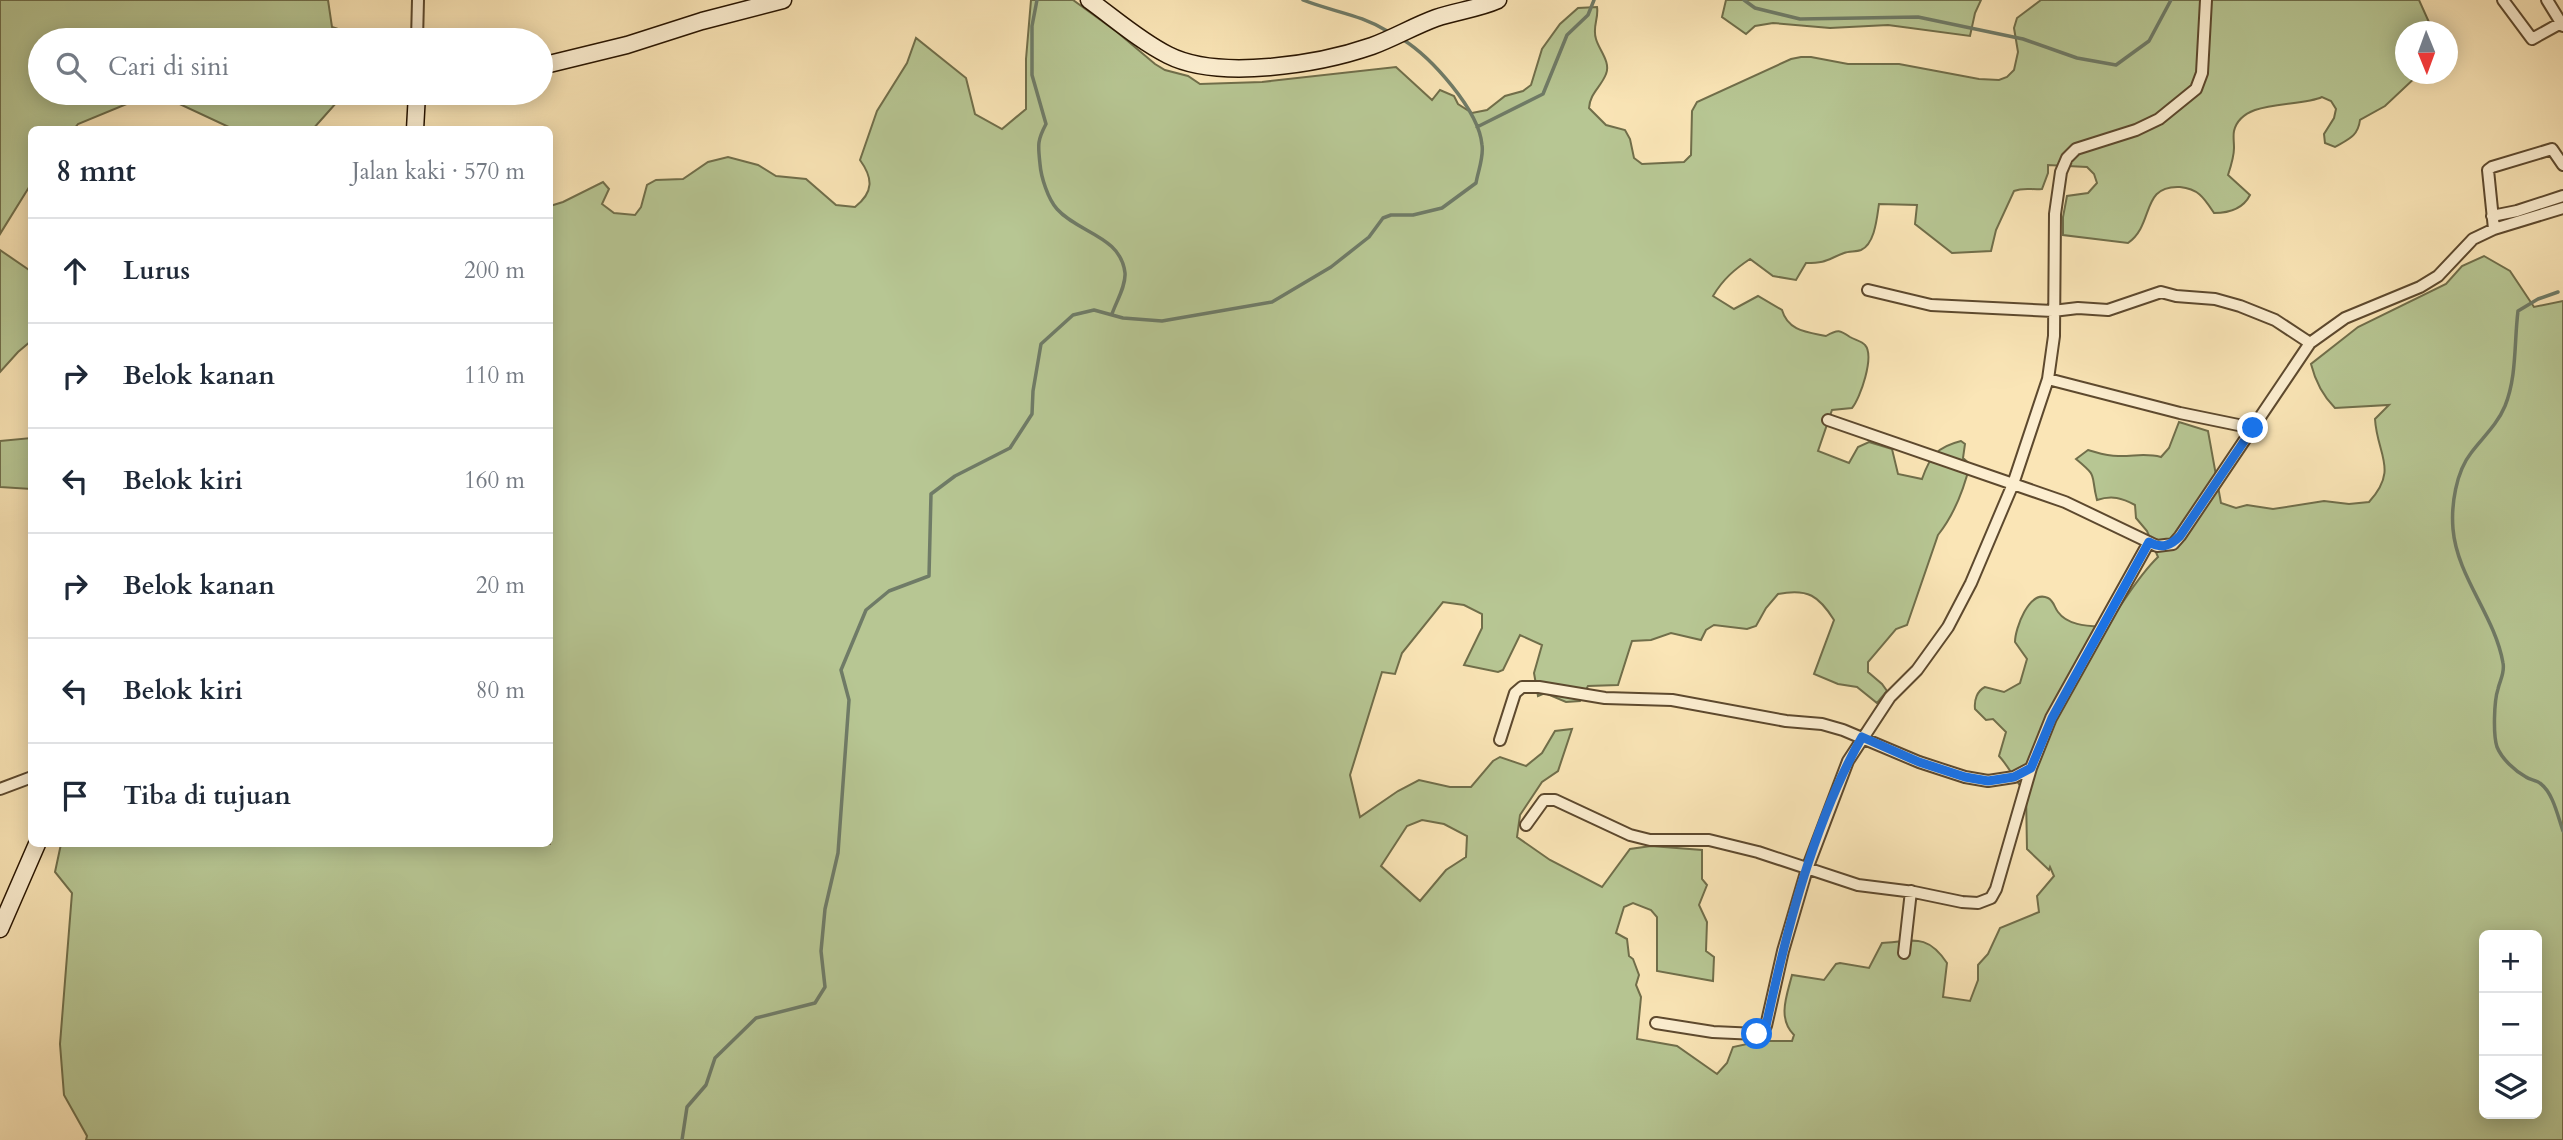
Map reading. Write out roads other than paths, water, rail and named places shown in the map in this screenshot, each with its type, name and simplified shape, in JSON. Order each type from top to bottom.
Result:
[{"type":"main road","points":[[553,63],[783,0]]},
{"type":"main road","points":[[1089,0],[1169,56],[1202,65],[1254,69],[1320,61],[1375,45],[1443,16],[1498,0]]},
{"type":"main road","points":[[415,126],[416,105]]},
{"type":"main road","points":[[0,929],[36,847]]},
{"type":"street","points":[[417,28],[418,0]]},
{"type":"street","points":[[1656,1023],[1713,1032],[1757,1034],[1766,1026],[1783,951],[1807,869],[1848,761],[1890,697],[1917,670],[1948,628],[1971,583],[2013,484],[2048,379],[2054,336],[2055,214],[2061,172],[2067,158],[2076,149],[2136,130],[2159,119],[2196,89],[2202,74],[2206,0]]},
{"type":"street","points":[[2503,0],[2532,39],[2561,19],[2547,0]]},
{"type":"street","points":[[2494,229],[2488,170],[2552,149],[2563,165]]},
{"type":"street","points":[[2492,216],[2563,196]]},
{"type":"street","points":[[1828,420],[2075,506],[2164,547],[2173,544],[2180,536],[2310,343],[2345,318],[2420,287],[2438,276],[2473,239],[2494,229],[2563,208]]},
{"type":"street","points":[[1868,290],[1931,305],[2053,310],[2108,310],[2161,292],[2215,299],[2239,306],[2275,320],[2310,343]]},
{"type":"street","points":[[2048,379],[2180,413],[2253,428]]},
{"type":"street","points":[[1526,825],[1540,804],[1549,799],[1630,835],[1650,840],[1709,840],[1758,852],[1858,885],[1978,903],[1992,898],[2031,768],[2052,718],[2149,542]]},
{"type":"street","points":[[1500,740],[1515,692],[1529,686],[1605,698],[1672,700],[1786,721],[1822,724],[1862,737],[1919,762],[1965,777],[1988,781],[2014,777],[2031,768]]},
{"type":"street","points":[[0,789],[28,778]]},
{"type":"street","points":[[1904,953],[1911,891]]},
{"type":"waterway","points":[[1037,0],[1032,26],[1032,75],[1046,124],[1039,143],[1042,175],[1048,194],[1057,209],[1107,243],[1122,261],[1124,283],[1112,314]]},
{"type":"waterway","points":[[1303,0],[1357,17],[1389,32]]},
{"type":"waterway","points":[[1477,127],[1543,94],[1567,35],[1588,15],[1594,0]]},
{"type":"waterway","points":[[1744,0],[1755,8],[1800,19],[1918,17],[2023,39],[2077,58],[2116,65],[2149,41],[2171,0]]},
{"type":"waterway","points":[[682,1140],[687,1107],[706,1085],[715,1058],[756,1018],[815,1003],[825,987],[821,951],[825,909],[838,853],[849,700],[841,670],[866,610],[889,591],[929,576],[931,494],[955,476],[1010,448],[1032,414],[1041,344],[1073,315],[1094,310],[1123,318],[1162,321],[1272,302],[1331,267],[1369,237],[1383,218],[1442,208],[1476,183],[1482,150],[1479,131],[1472,116],[1439,71],[1402,39]]},
{"type":"waterway","points":[[2558,292],[2538,299],[2518,311],[2509,395],[2498,419],[2471,453],[2462,470],[2454,499],[2453,529],[2461,564],[2492,629],[2503,663],[2495,709],[2497,747],[2513,768],[2539,783],[2549,793],[2563,831]]}]
